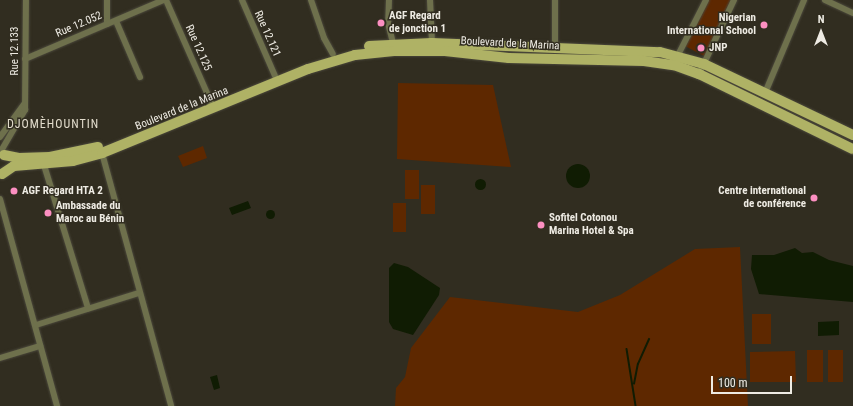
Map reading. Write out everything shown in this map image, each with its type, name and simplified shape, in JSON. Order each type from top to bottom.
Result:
[{"type":"main road","name":"Boulevard de la Marina","points":[[2,151],[28,158],[81,151],[212,107],[275,76],[333,54],[393,43],[642,50],[676,60],[704,64],[853,135]]},
{"type":"main road","name":"Boulevard de la Marina","points":[[1,177],[14,166],[44,165],[73,161],[102,153],[308,69],[371,52],[445,52],[509,58],[644,61],[676,60],[699,74],[853,149]]},
{"type":"main road","points":[[1,177],[5,164],[2,151]]},
{"type":"street","name":"Rue 12.133","points":[[2,151],[24,116],[26,0]]},
{"type":"street","points":[[107,0],[107,24]]},
{"type":"street","name":"Rue 12.052","points":[[25,59],[164,0]]},
{"type":"street","name":"Rue 12.125","points":[[164,0],[212,107]]},
{"type":"street","name":"Rue 12.121","points":[[242,0],[275,76]]},
{"type":"street","points":[[311,0],[324,38],[333,54]]},
{"type":"street","points":[[389,0],[388,23],[393,43]]},
{"type":"street","points":[[430,0],[432,43]]},
{"type":"street","points":[[555,0],[555,48]]},
{"type":"street","points":[[676,60],[706,0]]},
{"type":"street","points":[[699,74],[734,0]]},
{"type":"street","points":[[765,93],[804,0]]},
{"type":"street","points":[[825,0],[853,13]]},
{"type":"street","points":[[116,21],[140,77]]},
{"type":"street","points":[[0,138],[25,103]]},
{"type":"street","points":[[102,153],[171,406]]},
{"type":"street","points":[[44,165],[88,308]]},
{"type":"street","points":[[0,199],[36,325],[40,346],[57,406]]},
{"type":"street","points":[[36,325],[139,293]]},
{"type":"street","points":[[0,358],[40,346]]},
{"type":"shaded area","points":[[708,0],[732,0],[704,56],[685,46]]},
{"type":"shaded area","points":[[398,83],[493,85],[511,167],[397,159]]},
{"type":"shaded area","points":[[203,146],[207,158],[183,167],[178,156]]},
{"type":"shaded area","points":[[578,164],[587,167],[590,176],[587,185],[578,188],[569,185],[566,176],[569,167]]},
{"type":"shaded area","points":[[405,170],[419,170],[419,199],[405,199]]},
{"type":"shaded area","points":[[480,178],[484,180],[486,184],[484,188],[480,190],[476,188],[474,184],[476,180]]},
{"type":"shaded area","points":[[421,185],[435,185],[435,214],[421,214]]},
{"type":"shaded area","points":[[248,201],[251,208],[232,215],[229,208]]},
{"type":"shaded area","points":[[393,203],[406,203],[406,232],[393,232]]},
{"type":"shaded area","points":[[268,210],[272,210],[274,214],[272,218],[268,218],[266,216],[266,212]]},
{"type":"shaded area","points":[[740,247],[748,406],[395,406],[396,388],[405,377],[411,348],[450,297],[578,312],[620,295],[695,249]]},
{"type":"shaded area","points":[[795,248],[802,253],[813,252],[829,260],[853,266],[853,302],[759,294],[751,269],[752,255],[774,255]]},
{"type":"shaded area","points":[[394,263],[408,267],[440,288],[439,295],[413,335],[393,329],[389,322],[389,268]]},
{"type":"shaded area","points":[[752,314],[771,314],[771,344],[752,344]]},
{"type":"shaded area","points":[[839,321],[839,335],[818,336],[818,322]]},
{"type":"shaded area","points":[[807,350],[823,350],[823,382],[807,382]]},
{"type":"shaded area","points":[[828,350],[843,350],[843,382],[828,382]]},
{"type":"shaded area","points":[[795,351],[796,382],[750,382],[750,352]]},
{"type":"shaded area","points":[[217,375],[220,388],[214,390],[210,377]]},
{"type":"waterway","points":[[634,384],[638,364],[649,339]]},
{"type":"waterway","points":[[627,349],[636,406]]},
{"type":"place","name":"AGF Regard de jonction 1","points":[[381,23]]},
{"type":"place","name":"Nigerian International School","points":[[764,25]]},
{"type":"place","name":"JNP","points":[[701,48]]},
{"type":"place","name":"AGF Regard HTA 2","points":[[14,191]]},
{"type":"place","name":"Centre international de conférence","points":[[814,198]]},
{"type":"place","name":"Ambassade du Maroc au Bénin","points":[[48,213]]},
{"type":"place","name":"Sofitel Cotonou Marina Hotel & Spa","points":[[541,225]]},
{"type":"district","name":"DJOMÈHOUNTIN","points":[[53,125]]}]
